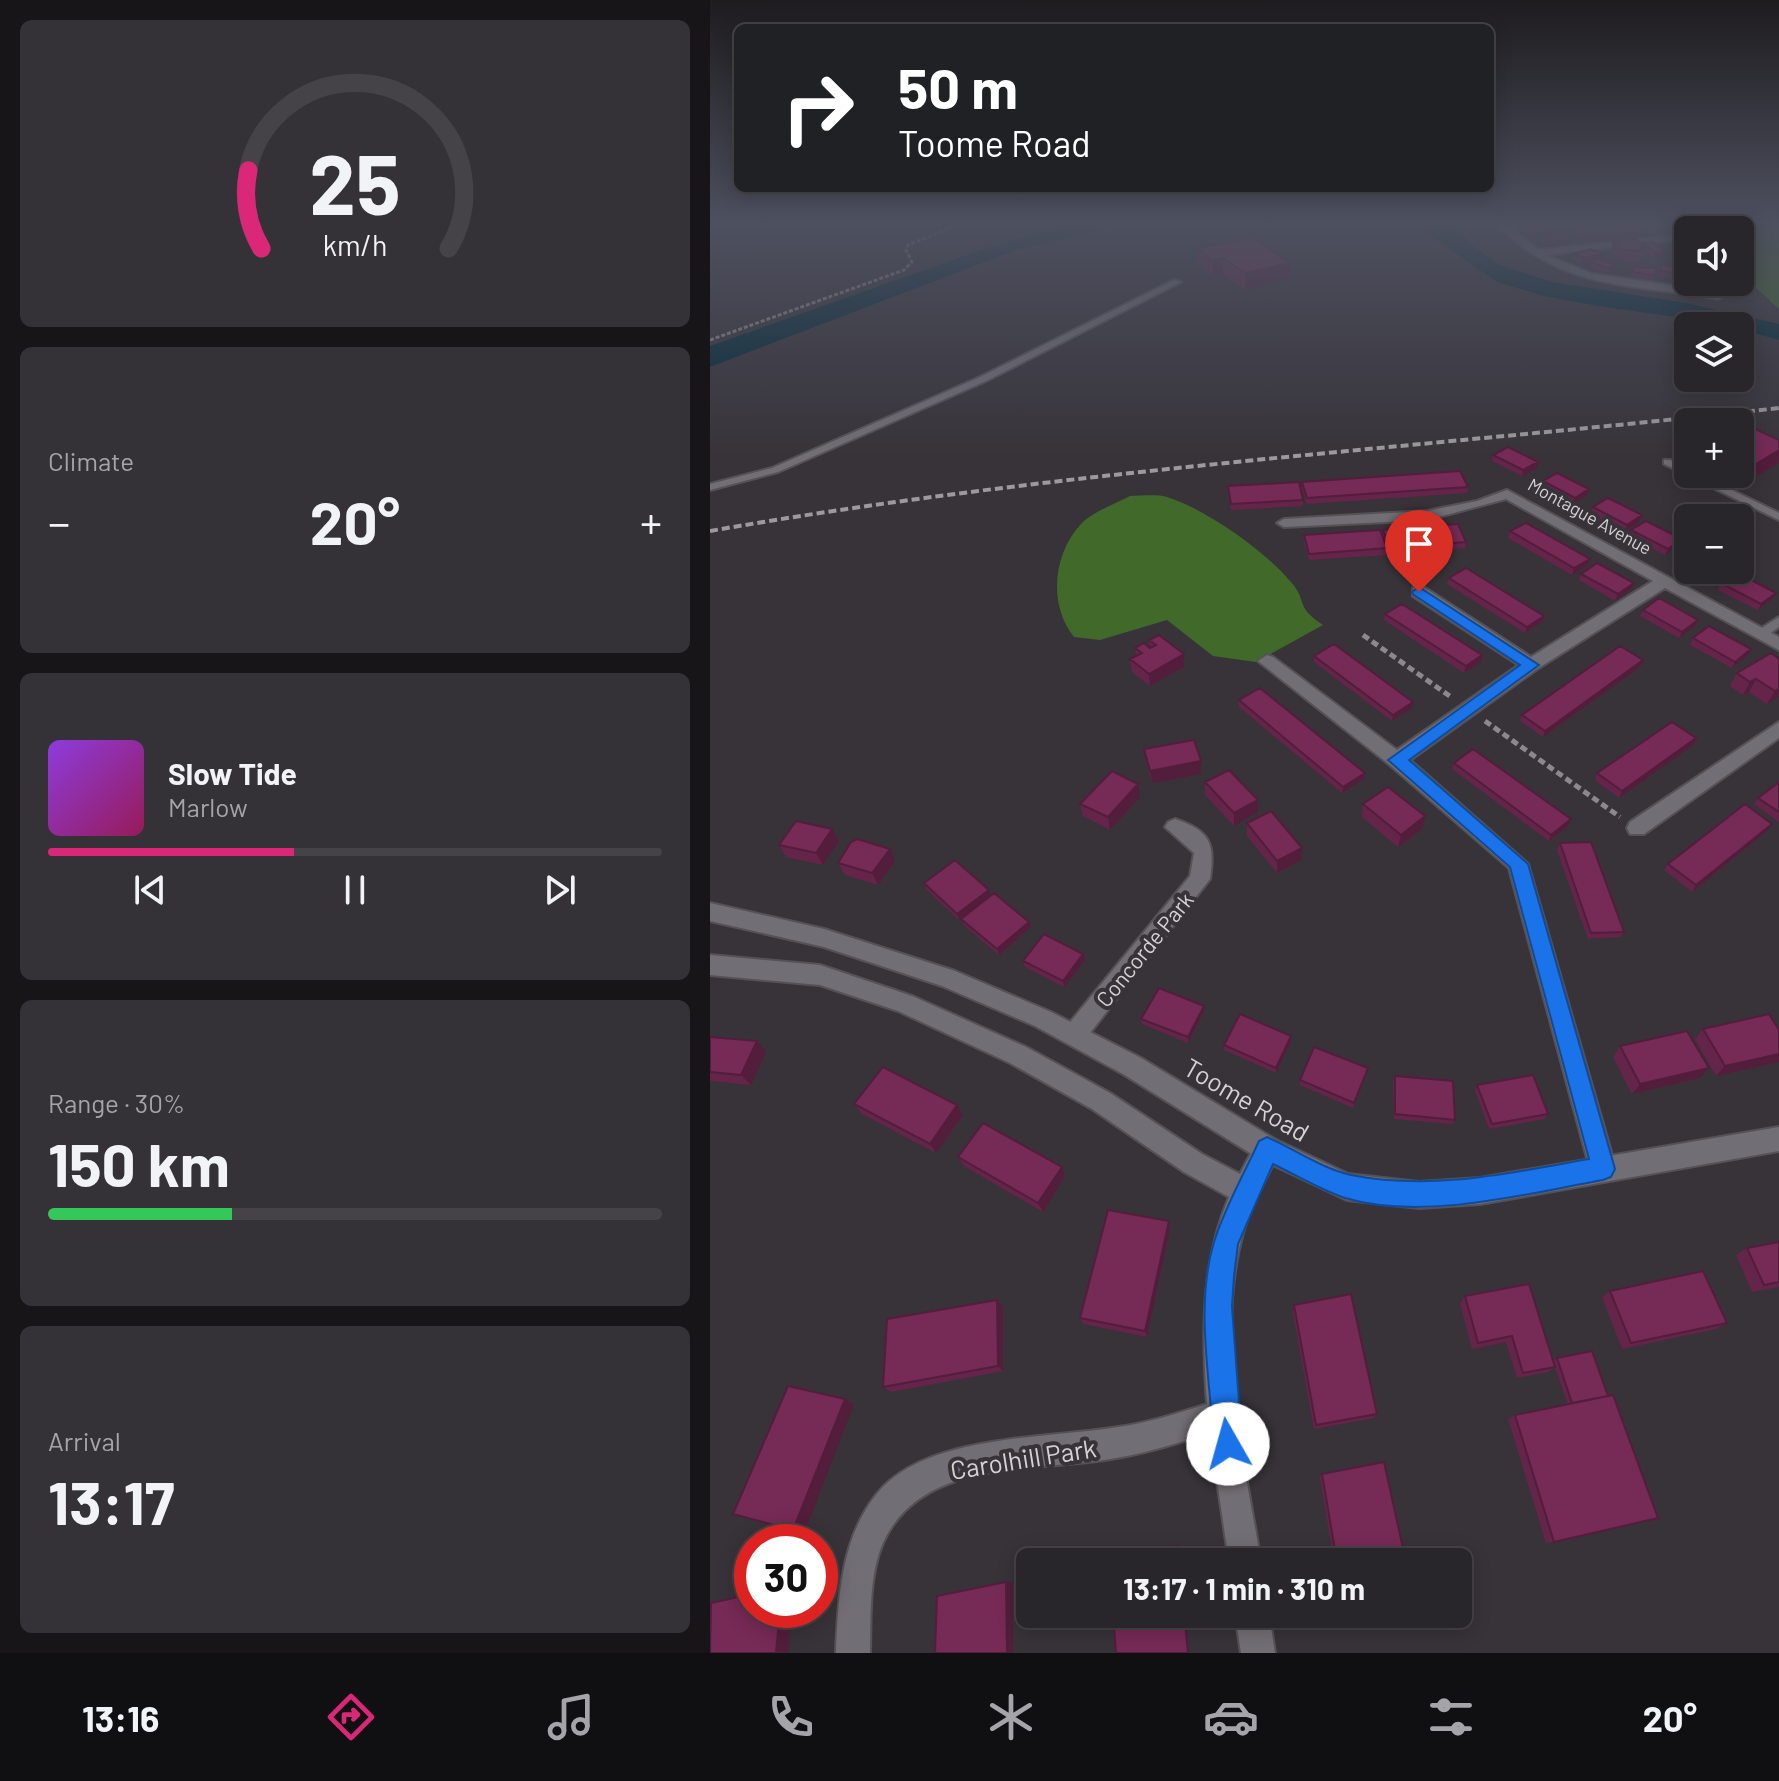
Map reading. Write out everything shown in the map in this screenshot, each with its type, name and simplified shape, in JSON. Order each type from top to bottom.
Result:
[{"type":"street","name":"Montague Avenue","points":[[1284,523],[1438,513],[1464,509],[1507,494],[1779,644]]},
{"type":"street","points":[[1397,760],[1531,665],[1665,581]]},
{"type":"street","points":[[1419,592],[1531,665]]},
{"type":"street","points":[[1267,661],[1397,760],[1518,864],[1603,1169]]},
{"type":"street","points":[[1637,828],[1779,729]]},
{"type":"street","name":"Concorde Park","points":[[1075,1034],[1200,879],[1204,851],[1192,836],[1175,827]]},
{"type":"street","name":"Toome Road","points":[[711,915],[824,938],[947,978],[1075,1034],[1267,1149],[1347,1187],[1419,1195],[1480,1191],[1779,1139]]},
{"type":"street","points":[[710,965],[820,975],[904,1003],[1018,1055],[1101,1101],[1193,1163],[1246,1192]]},
{"type":"street","points":[[1243,1548],[1223,1414],[1219,1306],[1226,1243],[1267,1149]]},
{"type":"street","name":"Carolhill Park","points":[[853,1653],[855,1582],[868,1540],[883,1512],[904,1488],[950,1468],[1124,1442],[1223,1414]]},
{"type":"street","points":[[1254,1628],[1258,1653]]},
{"type":"lane","points":[[710,487],[775,470],[983,379],[1137,302]]},
{"type":"lane","points":[[1667,462],[1674,466]]},
{"type":"lane","points":[[1720,488],[1779,517]]},
{"type":"lane","points":[[1761,634],[1779,621]]},
{"type":"path","points":[[710,340],[815,302]]},
{"type":"path","points":[[1363,635],[1637,828]]},
{"type":"green space","points":[[1130,496],[1167,497],[1199,511],[1234,532],[1280,570],[1296,589],[1308,613],[1323,625],[1256,662],[1213,656],[1167,620],[1100,640],[1074,637],[1060,610],[1057,595],[1064,550],[1081,524],[1097,512]]},
{"type":"water","points":[[834,302],[880,302],[710,367],[710,346]]},
{"type":"water","points":[[1577,302],[1681,302],[1726,312],[1674,312],[1674,317]]},
{"type":"water","points":[[1754,318],[1779,324],[1779,340],[1754,333]]},
{"type":"building","points":[[1754,428],[1779,440],[1779,450],[1754,465]]},
{"type":"building","points":[[1508,447],[1538,462],[1523,470],[1493,455]]},
{"type":"building","points":[[1460,471],[1468,487],[1307,498],[1302,482]]},
{"type":"building","points":[[1557,473],[1589,489],[1575,498],[1543,481]]},
{"type":"building","points":[[1299,482],[1303,500],[1231,504],[1228,486]]},
{"type":"building","points":[[1608,498],[1642,515],[1627,525],[1593,507]]},
{"type":"building","points":[[1646,521],[1674,535],[1674,545],[1668,549],[1631,530]]},
{"type":"building","points":[[1526,523],[1590,559],[1574,568],[1510,531]]},
{"type":"building","points":[[1458,524],[1466,542],[1390,548],[1383,530]]},
{"type":"building","points":[[1380,530],[1387,548],[1309,554],[1304,535]]},
{"type":"building","points":[[1597,563],[1634,583],[1618,594],[1581,574]]},
{"type":"building","points":[[1466,568],[1544,616],[1527,627],[1449,578]]},
{"type":"building","points":[[1754,581],[1776,593],[1761,604],[1723,584],[1754,584]]},
{"type":"building","points":[[1659,598],[1698,620],[1682,632],[1643,610]]},
{"type":"building","points":[[1402,604],[1482,655],[1466,666],[1385,614]]},
{"type":"building","points":[[1709,626],[1751,649],[1735,662],[1693,638]]},
{"type":"building","points":[[1159,635],[1184,654],[1149,674],[1130,659],[1142,653],[1135,648],[1144,643],[1150,648],[1156,645],[1149,640]]},
{"type":"building","points":[[1334,644],[1413,702],[1393,715],[1314,656]]},
{"type":"building","points":[[1620,646],[1643,660],[1545,731],[1522,715]]},
{"type":"building","points":[[1771,653],[1779,659],[1779,689],[1775,691],[1756,679],[1750,682],[1737,673]]},
{"type":"building","points":[[1260,688],[1365,773],[1343,787],[1239,700]]},
{"type":"building","points":[[1672,722],[1696,738],[1622,791],[1597,773]]},
{"type":"building","points":[[1194,740],[1201,761],[1150,771],[1144,749]]},
{"type":"building","points":[[1473,749],[1571,819],[1551,835],[1454,763]]},
{"type":"building","points":[[1229,770],[1258,800],[1234,813],[1205,782]]},
{"type":"building","points":[[1112,771],[1138,784],[1108,817],[1080,804]]},
{"type":"building","points":[[1779,782],[1779,812],[1758,798]]},
{"type":"building","points":[[1388,787],[1425,816],[1401,835],[1363,804]]},
{"type":"building","points":[[1745,804],[1772,824],[1696,885],[1668,864]]},
{"type":"building","points":[[1271,811],[1302,848],[1277,861],[1247,823]]},
{"type":"building","points":[[796,821],[832,829],[816,853],[779,845]]},
{"type":"building","points":[[857,839],[890,849],[872,873],[838,863],[851,842]]},
{"type":"building","points":[[1591,842],[1624,932],[1591,933],[1560,843]]},
{"type":"building","points":[[955,860],[989,890],[957,914],[924,883]]},
{"type":"building","points":[[994,893],[1029,922],[997,949],[961,919]]},
{"type":"building","points":[[1044,934],[1083,954],[1063,981],[1023,961]]},
{"type":"building","points":[[1159,988],[1204,1006],[1188,1037],[1141,1019]]},
{"type":"building","points":[[1240,1014],[1291,1036],[1276,1068],[1224,1045]]},
{"type":"building","points":[[1769,1014],[1779,1030],[1779,1054],[1725,1066],[1703,1029]]},
{"type":"building","points":[[1687,1031],[1709,1068],[1640,1084],[1620,1046]]},
{"type":"building","points":[[710,1037],[757,1041],[741,1075],[710,1072]]},
{"type":"building","points":[[1314,1047],[1368,1068],[1354,1103],[1300,1080]]},
{"type":"building","points":[[883,1067],[957,1105],[930,1144],[854,1104]]},
{"type":"building","points":[[1533,1075],[1548,1114],[1492,1124],[1477,1085]]},
{"type":"building","points":[[1395,1076],[1453,1081],[1455,1120],[1395,1114]]},
{"type":"building","points":[[983,1123],[1062,1167],[1038,1203],[958,1157]]},
{"type":"building","points":[[1108,1210],[1169,1221],[1145,1331],[1080,1318]]},
{"type":"building","points":[[1779,1242],[1779,1282],[1764,1285],[1747,1248]]},
{"type":"building","points":[[1703,1271],[1727,1323],[1631,1343],[1610,1291]]},
{"type":"building","points":[[1529,1284],[1555,1367],[1523,1373],[1512,1336],[1478,1343],[1465,1296]]},
{"type":"building","points":[[1351,1294],[1377,1414],[1316,1425],[1294,1305]]},
{"type":"building","points":[[997,1300],[998,1366],[883,1387],[887,1319]]},
{"type":"building","points":[[1592,1351],[1608,1396],[1572,1403],[1557,1358]]},
{"type":"building","points":[[788,1386],[845,1399],[795,1524],[770,1524],[733,1514]]},
{"type":"building","points":[[1613,1395],[1658,1518],[1554,1542],[1515,1415]]},
{"type":"building","points":[[1384,1462],[1403,1548],[1335,1548],[1322,1474]]},
{"type":"building","points":[[1006,1582],[1007,1653],[935,1653],[937,1596]]},
{"type":"building","points":[[734,1598],[734,1628],[778,1628],[776,1653],[710,1653],[711,1603]]},
{"type":"building","points":[[1114,1628],[1185,1628],[1188,1653],[1116,1653]]},
{"type":"railway","points":[[710,531],[976,491],[1110,475],[1779,408]]},
{"type":"route","points":[[1228,1444],[1223,1414],[1219,1306],[1221,1276],[1226,1243],[1267,1149],[1347,1187],[1419,1195],[1480,1191],[1603,1169],[1570,1056],[1524,876],[1518,864],[1508,852],[1397,760],[1531,665],[1419,592]]}]
